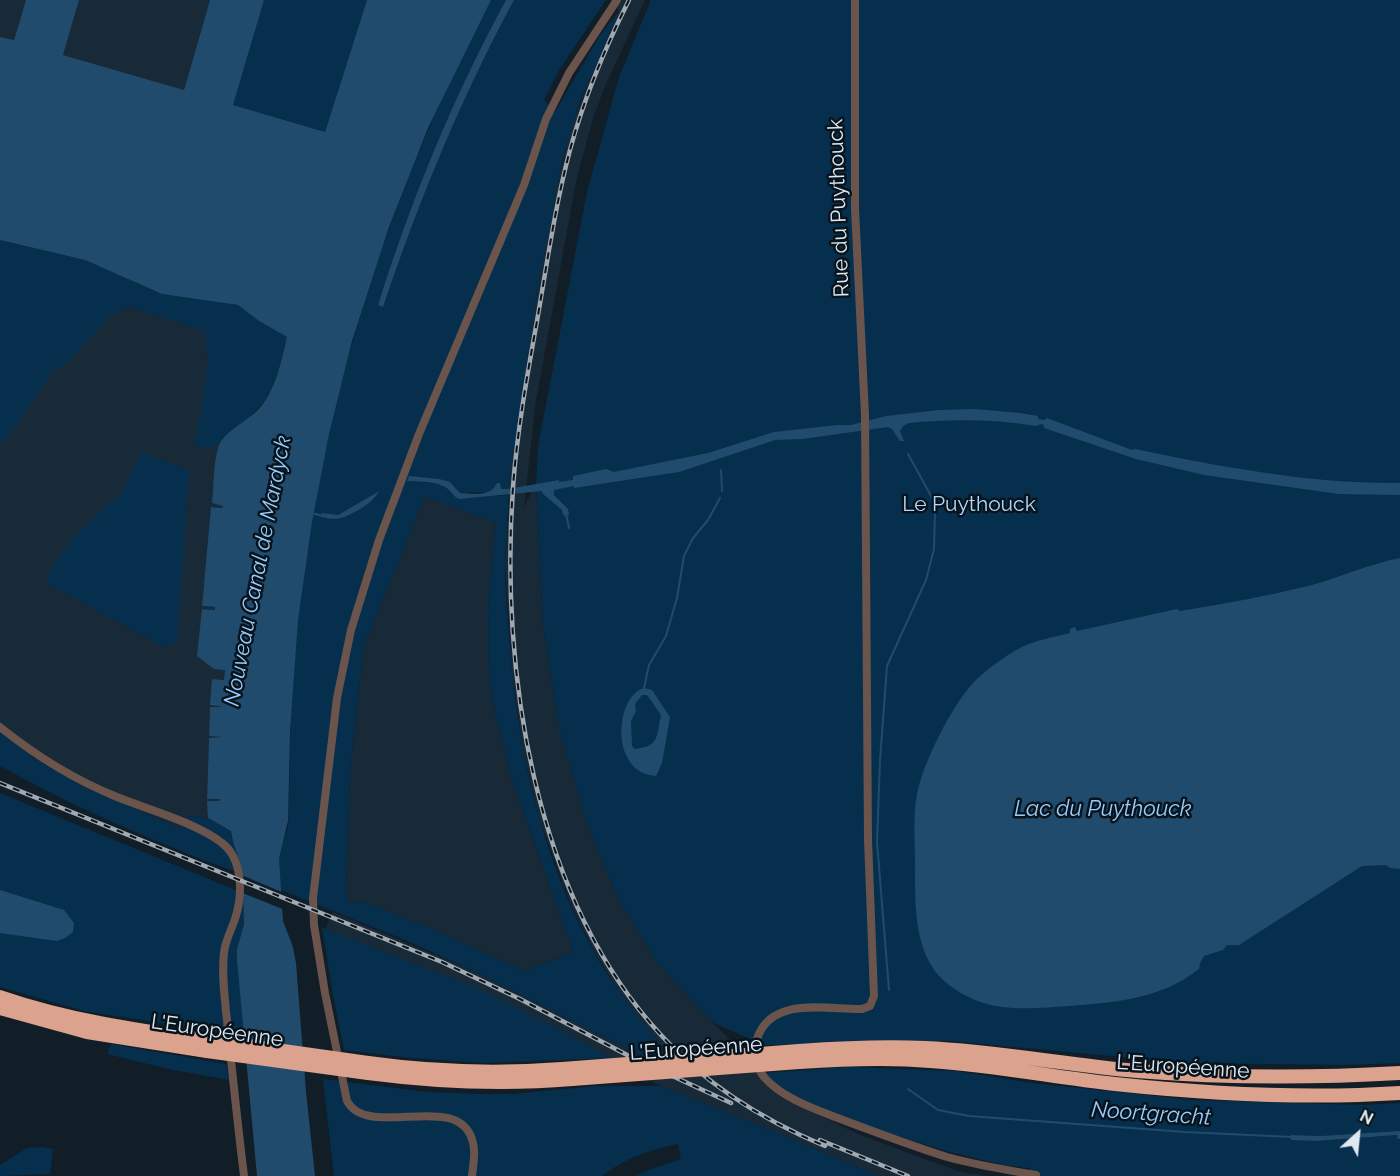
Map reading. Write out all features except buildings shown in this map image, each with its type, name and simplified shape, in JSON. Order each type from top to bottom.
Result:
[{"type":"highway","name":"L'Européenne","points":[[0,997],[94,1023],[206,1046]]},
{"type":"highway","name":"L'Européenne","points":[[0,1008],[87,1032],[368,1068],[567,1074],[799,1057],[877,1047],[925,1048],[1108,1068],[1216,1075],[1285,1077],[1400,1073]]},
{"type":"highway","name":"L'Européenne","points":[[799,1057],[909,1059],[1184,1090],[1298,1095],[1400,1093]]},
{"type":"street","points":[[472,1176],[473,1142],[467,1130],[458,1122],[442,1117],[362,1115],[353,1111],[346,1101],[314,925],[313,898],[332,726],[351,630],[379,540],[404,472],[524,185],[546,119],[569,73],[617,0]]},
{"type":"street","name":"Rue du Puythouck","points":[[855,0],[855,209],[865,416],[868,833],[874,996],[870,1006],[862,1010],[802,1009],[780,1012],[763,1026],[755,1049],[760,1071],[774,1086],[812,1107],[878,1134],[948,1157],[1036,1174]]},
{"type":"street","points":[[0,727],[34,753],[80,780],[171,817],[221,842],[232,855],[238,867],[238,906],[225,944],[224,961],[232,1070],[244,1176]]},
{"type":"shaded area","points":[[0,0],[26,0],[14,40],[0,37]]},
{"type":"shaded area","points":[[79,0],[210,0],[184,90],[63,55]]},
{"type":"shaded area","points":[[610,0],[645,0],[606,84],[593,118],[576,182],[536,401],[524,507],[536,483],[543,624],[558,723],[586,821],[619,900],[656,961],[712,1022],[795,1103],[858,1134],[961,1172],[988,1176],[878,1176],[661,1086],[558,1034],[324,931],[333,912],[474,971],[640,1055],[622,996],[595,953],[571,905],[539,818],[523,748],[512,672],[505,564],[512,450],[547,231],[570,131],[598,57],[619,11]]},
{"type":"shaded area","points":[[0,240],[287,337],[212,503],[223,505],[223,508],[212,507],[202,606],[215,607],[215,610],[202,609],[225,669],[225,680],[212,679],[223,706],[210,707],[209,736],[222,737],[209,739],[207,798],[220,799],[220,801],[208,801],[208,818],[189,816],[182,829],[82,786],[33,758],[0,731]]},
{"type":"shaded area","points":[[425,496],[496,522],[488,607],[489,670],[493,702],[511,777],[573,952],[524,971],[435,930],[365,902],[349,904],[346,889],[350,773],[363,648]]},
{"type":"green space","points":[[264,0],[367,0],[325,132],[233,105]]},
{"type":"green space","points":[[491,0],[506,0],[468,74],[434,150],[404,227],[378,305],[383,307],[442,150],[476,74],[514,0],[606,0],[561,67],[544,100],[555,112],[600,35],[619,11],[579,104],[563,158],[539,280],[508,489],[501,490],[499,487],[490,492],[460,493],[450,482],[407,481],[439,484],[459,498],[508,495],[505,577],[511,665],[524,751],[544,835],[558,876],[595,954],[620,992],[667,1053],[640,1055],[474,971],[405,940],[281,890],[278,858],[288,824],[294,659],[304,573],[318,488],[336,403],[359,320],[386,238],[417,157],[452,77]],"holes":[[[378,491],[377,497],[339,519],[322,514],[338,515]],[[425,497],[496,522],[488,607],[489,670],[493,702],[511,777],[573,952],[524,971],[435,930],[365,902],[349,904],[346,889],[350,773],[363,648]]]},
{"type":"green space","name":"Le Puythouck","points":[[651,0],[1400,0],[1400,1063],[1344,1065],[1187,1063],[949,1041],[764,1045],[712,1022],[656,961],[619,900],[586,821],[558,723],[543,624],[536,483],[538,446],[587,192],[619,77]]},
{"type":"green space","points":[[0,240],[85,260],[162,294],[238,305],[259,321],[287,337],[277,375],[269,393],[255,412],[216,445],[208,447],[194,445],[202,410],[208,356],[204,331],[127,306],[108,318],[68,362],[53,371],[0,445]]},
{"type":"green space","points":[[141,453],[189,470],[177,642],[164,647],[46,583],[52,568],[75,535],[123,491]]},
{"type":"green space","points":[[0,731],[33,758],[82,786],[182,829],[189,816],[208,818],[231,831],[242,873],[200,859],[119,825],[0,766]]},
{"type":"green space","points":[[0,793],[243,893],[244,929],[237,953],[244,1036],[84,1011],[0,987]]},
{"type":"green space","points":[[322,928],[472,986],[612,1058],[484,1063],[410,1058],[344,1050]]},
{"type":"green space","points":[[111,1044],[226,1064],[229,1080],[173,1070],[107,1054]]},
{"type":"green space","points":[[847,1067],[956,1071],[1032,1083],[1192,1100],[1363,1105],[1400,1103],[1400,1131],[1320,1136],[1292,1135],[1291,1139],[1316,1141],[1398,1135],[1400,1139],[1400,1176],[1028,1176],[1029,1168],[1003,1165],[946,1151],[797,1104],[764,1073]]},
{"type":"green space","points":[[323,1079],[427,1092],[481,1094],[514,1094],[596,1086],[661,1086],[878,1176],[636,1176],[681,1159],[678,1144],[638,1156],[602,1176],[334,1176]]},
{"type":"green space","points":[[27,1148],[53,1149],[50,1174],[0,1176],[0,1165]]},
{"type":"water","name":"Nouveau Canal de Mardyck","points":[[26,0],[79,0],[63,55],[184,90],[210,0],[264,0],[233,105],[325,132],[367,0],[491,0],[428,128],[389,227],[352,341],[329,434],[312,522],[298,620],[290,732],[288,821],[279,858],[283,921],[293,947],[296,963],[315,1176],[257,1176],[237,960],[237,949],[244,925],[241,865],[231,831],[208,818],[207,801],[219,801],[220,799],[207,799],[209,738],[222,737],[209,736],[210,707],[223,707],[210,705],[212,679],[224,680],[225,670],[214,669],[197,656],[202,609],[215,610],[215,607],[202,606],[211,507],[222,508],[223,506],[212,503],[216,455],[224,437],[258,410],[269,394],[277,375],[287,337],[259,321],[238,305],[162,294],[85,260],[0,240],[0,37],[14,40]]},
{"type":"water","points":[[506,0],[514,0],[476,74],[442,150],[383,307],[378,305],[404,227],[434,150],[468,74]]},
{"type":"water","points":[[975,409],[1020,413],[1038,416],[1038,419],[1044,420],[1047,418],[1132,450],[1234,468],[1333,481],[1400,483],[1400,495],[1339,494],[1204,475],[1136,459],[1044,428],[1043,424],[1037,426],[973,420],[909,423],[900,431],[904,441],[900,441],[888,427],[802,439],[775,440],[679,472],[554,490],[554,495],[568,509],[569,515],[564,516],[562,510],[542,491],[459,499],[439,484],[407,481],[409,476],[439,479],[450,482],[460,493],[481,494],[491,491],[497,483],[500,483],[501,489],[508,489],[559,480],[559,482],[573,480],[573,476],[606,469],[614,472],[708,453],[774,432],[851,425],[886,416],[939,410]]},
{"type":"water","points":[[379,491],[368,504],[351,514],[336,519],[321,517],[322,513],[338,515]]},
{"type":"water","name":"Lac du Puythouck","points":[[1400,558],[1400,869],[1386,865],[1362,866],[1239,945],[1227,945],[1223,950],[1204,956],[1199,969],[1184,979],[1154,993],[1138,997],[1070,1006],[1007,1008],[978,1001],[963,994],[938,975],[924,950],[917,921],[914,825],[917,794],[925,767],[940,735],[965,692],[979,677],[1003,658],[1022,647],[1070,633],[1070,629],[1075,627],[1077,631],[1177,609],[1180,611],[1279,593]]},
{"type":"water","points":[[644,688],[652,690],[670,717],[662,763],[656,776],[641,772],[630,762],[624,749],[623,719],[627,705],[634,694]],"holes":[[[642,695],[647,695],[661,715],[657,735],[649,746],[635,749],[632,746],[631,721],[636,711],[635,704]]]},
{"type":"water","points":[[0,890],[64,910],[74,923],[73,932],[57,941],[0,933]]},
{"type":"water","points":[[1400,1131],[1400,1139],[1397,1135],[1316,1141],[1291,1140],[1291,1135],[1320,1136]]},
{"type":"pier","points":[[239,874],[284,893],[285,910],[240,892]]},
{"type":"waterway","points":[[889,990],[877,842],[887,666],[926,580],[934,549],[935,512],[931,496],[908,454]]},
{"type":"waterway","points":[[721,470],[722,491]]},
{"type":"waterway","points":[[644,688],[649,665],[666,636],[677,598],[684,556],[693,538],[708,520],[720,498]]},
{"type":"waterway","points":[[311,513],[323,516]]},
{"type":"waterway","points":[[566,513],[569,528]]},
{"type":"waterway","name":"Noortgracht","points":[[908,1089],[938,1110],[969,1116],[1185,1132],[1292,1137]]},
{"type":"railway","points":[[629,0],[596,74],[570,150],[556,214],[523,404],[513,487],[510,557],[513,630],[520,704],[534,778],[554,849],[582,917],[617,979],[661,1035],[697,1070],[758,1113],[825,1146]]},
{"type":"railway","points":[[0,783],[442,962],[520,999],[631,1057],[731,1103]]},
{"type":"railway","points":[[820,1140],[908,1176]]}]
